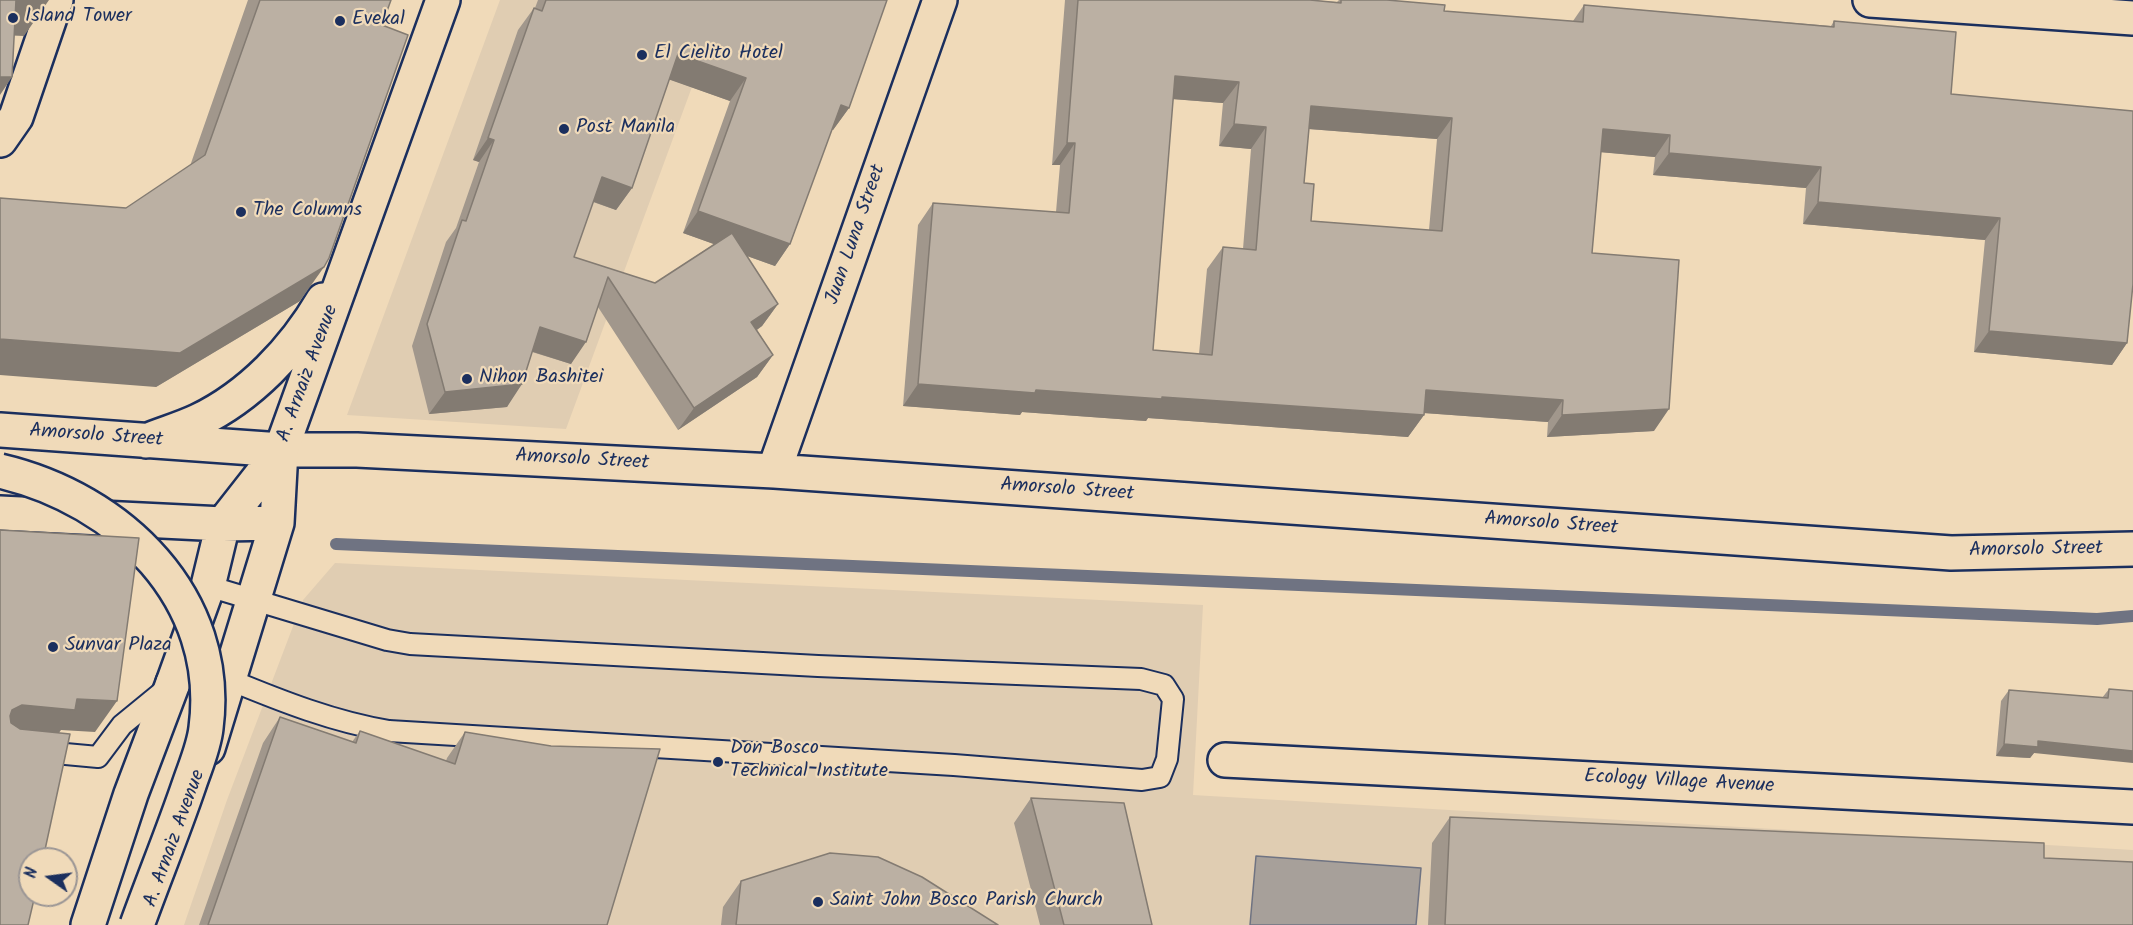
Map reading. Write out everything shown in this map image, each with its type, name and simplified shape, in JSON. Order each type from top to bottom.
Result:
[{"type":"main road","points":[[0,140],[16,117],[56,0]]},
{"type":"main road","name":"A. Arnaiz Avenue","points":[[145,925],[230,680],[277,523],[281,450],[443,0]]},
{"type":"main road","name":"Juan Luna Street","points":[[774,471],[940,0]]},
{"type":"main road","points":[[1870,0],[2133,18]]},
{"type":"main road","points":[[146,441],[199,420],[230,401],[273,368],[317,311],[359,238]]},
{"type":"main road","name":"Amorsolo Street","points":[[0,430],[281,450],[357,450],[774,471],[1951,553],[2133,549]]},
{"type":"main road","points":[[88,925],[131,794],[208,586],[223,524],[281,450]]},
{"type":"main road","points":[[0,471],[61,490],[114,524],[154,560],[170,580],[198,633],[208,697],[206,731],[186,793],[137,925]]},
{"type":"main road","points":[[0,513],[223,524],[277,523]]},
{"type":"main road","name":"Ecology Village Avenue","points":[[1225,760],[2133,807]]},
{"type":"lane","points":[[208,586],[387,640],[410,644],[818,666],[1141,679],[1164,685],[1173,699],[1167,759],[1160,777],[1142,780],[954,765],[389,731],[359,726],[271,697],[230,680]]},
{"type":"lane","points":[[0,748],[98,757],[122,725],[173,683]]},
{"type":"shaded area","points":[[500,0],[724,0],[566,429],[347,415]]},
{"type":"shaded area","name":"Don Bosco Technical Institute","points":[[335,563],[1203,605],[1193,795],[2133,850],[2133,925],[184,925],[227,800],[303,600]]},
{"type":"shaded area","points":[[1256,856],[1421,868],[1416,925],[1250,925]]},
{"type":"building","points":[[0,0],[16,0],[12,77],[0,77]]},
{"type":"building","name":"The Columns","points":[[260,0],[391,0],[382,25],[408,35],[324,267],[180,353],[0,339],[0,198],[126,208],[205,155]]},
{"type":"building","points":[[546,0],[887,0],[849,108],[841,105],[790,244],[698,211],[746,78],[678,54],[632,188],[602,177],[574,257],[655,283],[732,233],[778,304],[751,322],[773,355],[694,408],[608,277],[586,342],[540,327],[522,384],[445,392],[427,324],[462,220],[466,221],[494,140],[488,138],[534,8],[542,11]]},
{"type":"building","points":[[1078,0],[1310,0],[1341,3],[1341,0],[1387,0],[1445,5],[1444,11],[1583,22],[1584,5],[1834,27],[1834,21],[1956,32],[1951,94],[2133,111],[2133,284],[2127,343],[1989,331],[2000,218],[1818,202],[1821,167],[1669,153],[1670,135],[1603,129],[1592,253],[1679,260],[1669,409],[1562,415],[1563,400],[1426,390],[1424,415],[1162,397],[1162,399],[1036,390],[1035,393],[918,384],[933,203],[1069,213],[1075,143],[1067,143]],"holes":[[[1175,76],[1239,82],[1234,124],[1266,127],[1256,250],[1223,247],[1212,355],[1153,350]],[[1311,106],[1452,118],[1442,231],[1311,221],[1314,184],[1304,183]]]},
{"type":"building","points":[[0,530],[139,538],[117,701],[77,699],[75,710],[22,705],[12,710],[11,723],[20,729],[70,734],[46,847],[18,847],[18,907],[32,907],[28,925],[0,925]]},
{"type":"building","points":[[2109,689],[2133,691],[2133,751],[2038,741],[2038,747],[2004,744],[2009,690],[2108,698]]},
{"type":"building","points":[[280,717],[356,743],[360,731],[455,764],[465,732],[551,746],[660,749],[607,925],[208,925]]},
{"type":"building","points":[[1031,798],[1124,803],[1152,925],[1064,925]]},
{"type":"building","points":[[1450,817],[2044,843],[2044,858],[2133,862],[2133,925],[1445,925]]},
{"type":"building","points":[[830,853],[878,857],[922,877],[998,925],[736,925],[741,881]]},
{"type":"waterway","points":[[336,544],[2097,619],[2133,616]]},
{"type":"place","name":"Island Tower","points":[[13,18]]},
{"type":"place","name":"Evekal","points":[[340,21]]},
{"type":"place","name":"El Cielito Hotel","points":[[642,55]]},
{"type":"place","name":"Post Manila","points":[[564,129]]},
{"type":"place","name":"The Columns","points":[[241,212]]},
{"type":"place","name":"Nihon Bashitei","points":[[467,379]]},
{"type":"place","name":"Sunvar Plaza","points":[[53,647]]},
{"type":"place","name":"Don Bosco Technical Institute","points":[[718,762]]},
{"type":"place","name":"Saint John Bosco Parish Church","points":[[818,902]]}]
